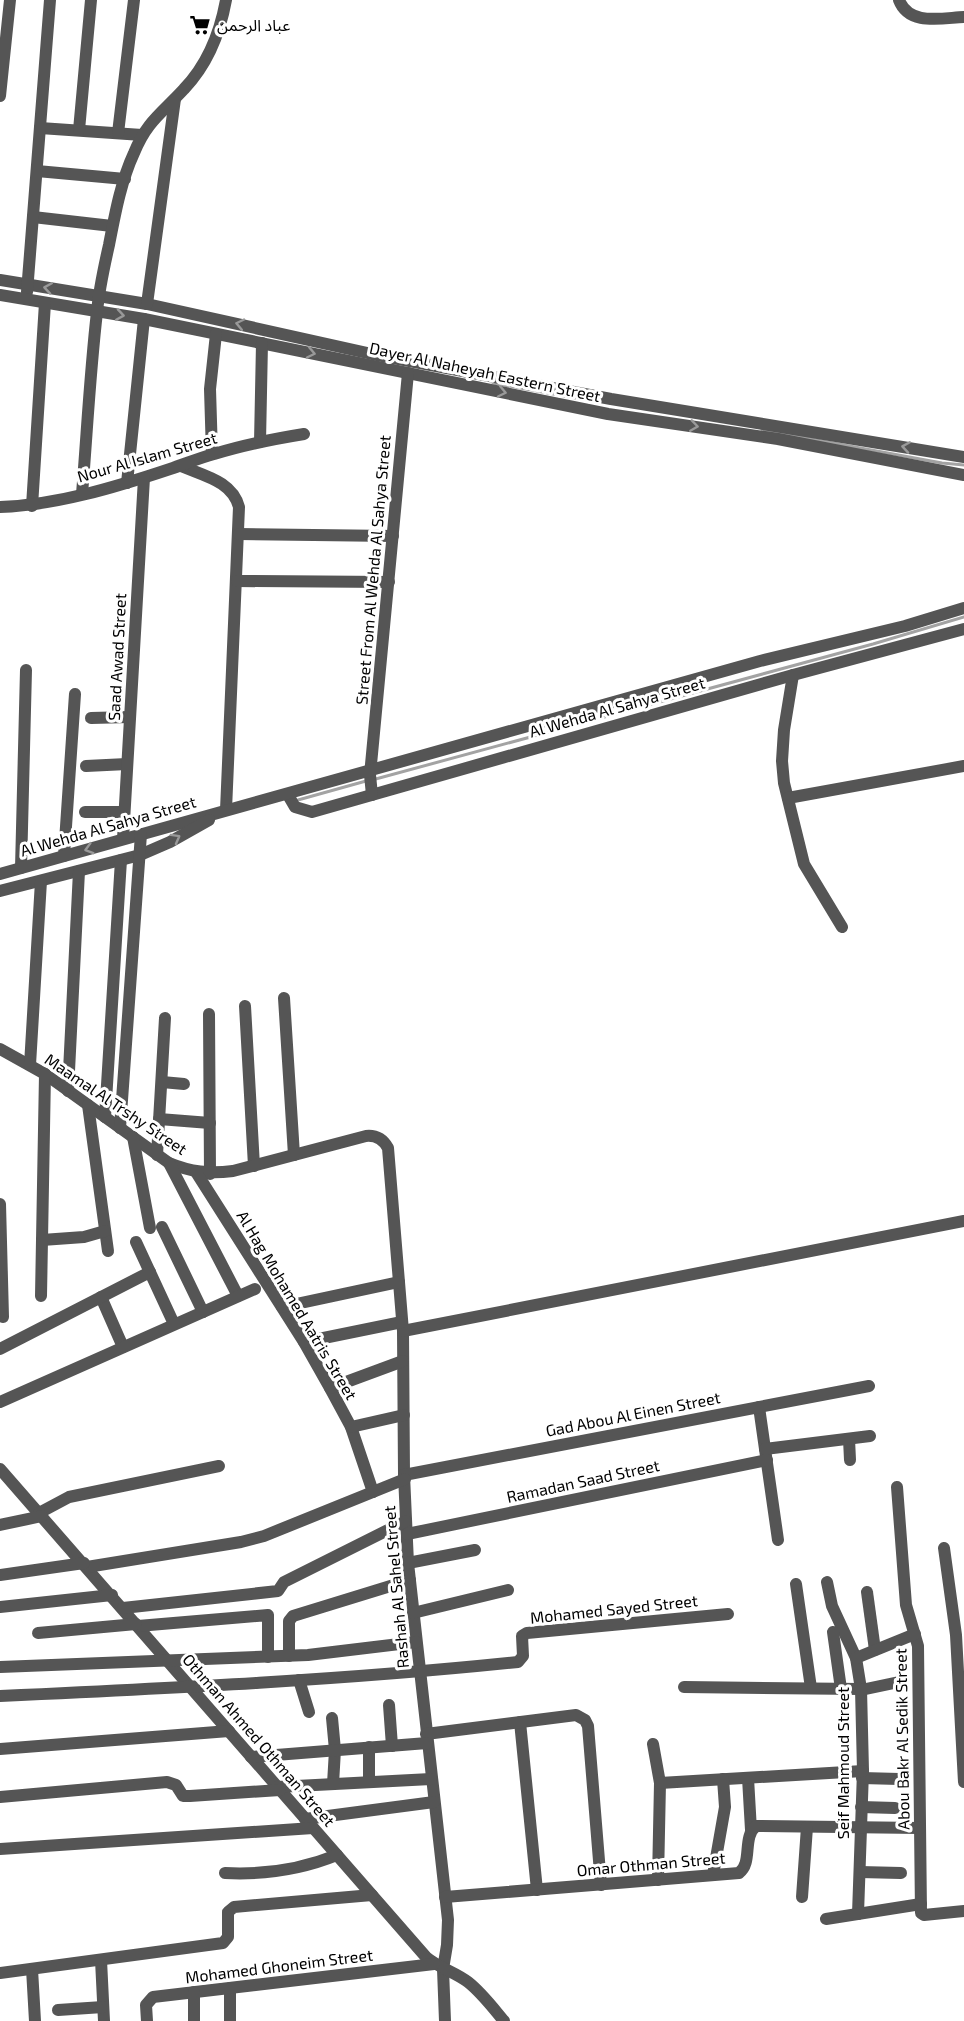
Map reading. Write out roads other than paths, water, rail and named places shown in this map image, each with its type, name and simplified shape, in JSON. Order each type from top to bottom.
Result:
[{"type":"street","points":[[0,96],[10,0]]},
{"type":"street","points":[[26,300],[50,0]]},
{"type":"street","points":[[79,130],[92,0]]},
{"type":"street","points":[[118,133],[134,0]]},
{"type":"street","points":[[82,494],[99,296],[112,226],[125,179],[142,135],[160,111],[175,99],[195,76],[210,51],[221,23],[226,0]]},
{"type":"street","points":[[898,0],[909,14],[920,18],[964,17]]},
{"type":"street","points":[[147,304],[175,99]]},
{"type":"street","points":[[40,128],[142,135]]},
{"type":"street","points":[[37,171],[125,179]]},
{"type":"street","points":[[33,217],[112,226]]},
{"type":"street","name":"Dayer Al Naheyah Eastern Street","points":[[0,279],[147,304],[372,354],[577,392],[964,457]]},
{"type":"street","name":"Dayer Al Naheyah Eastern Street","points":[[0,295],[144,319],[608,414],[778,439],[964,475]]},
{"type":"street","points":[[32,506],[45,303]]},
{"type":"street","points":[[127,483],[144,319]]},
{"type":"street","points":[[212,454],[210,389],[216,334]]},
{"type":"street","points":[[260,442],[262,343]]},
{"type":"street","name":"Street From Al Wehda Al Sahya Street","points":[[370,781],[408,373]]},
{"type":"street","name":"Nour Al Islam Street","points":[[0,507],[32,506],[82,494],[144,478],[212,454],[304,434]]},
{"type":"street","points":[[181,466],[225,485],[232,490],[239,507],[226,810]]},
{"type":"street","name":"Saad Awad Street","points":[[123,839],[144,478]]},
{"type":"street","points":[[239,534],[393,536]]},
{"type":"street","points":[[237,581],[389,582]]},
{"type":"street","name":"Al Wehda Al Sahya Street","points":[[0,874],[226,810],[288,795],[370,781],[792,675],[954,624],[964,608]]},
{"type":"street","name":"Al Wehda Al Sahya Street","points":[[288,795],[295,807],[312,812],[370,781],[760,661],[905,626],[954,624]]},
{"type":"street","points":[[21,868],[26,670]]},
{"type":"street","points":[[792,675],[785,717],[783,775],[804,864],[842,927]]},
{"type":"street","points":[[64,856],[75,694]]},
{"type":"street","points":[[91,718],[130,717]]},
{"type":"street","points":[[86,766],[127,764]]},
{"type":"street","points":[[788,798],[964,766]]},
{"type":"street","name":"Al Wehda Al Sahya Street","points":[[0,891],[140,855],[170,842],[226,810]]},
{"type":"street","points":[[85,812],[124,812]]},
{"type":"street","points":[[120,1128],[141,834]]},
{"type":"street","points":[[105,1117],[121,860]]},
{"type":"street","points":[[68,1091],[79,871]]},
{"type":"street","points":[[30,1065],[41,880]]},
{"type":"street","points":[[0,891],[0,900]]},
{"type":"street","points":[[284,998],[294,1155]]},
{"type":"street","points":[[245,1006],[254,1166]]},
{"type":"street","points":[[209,1014],[210,1174]]},
{"type":"street","points":[[157,1155],[165,1018]]},
{"type":"street","name":"Maamal Al Trshy Street","points":[[0,1049],[45,1074],[169,1163],[196,1172],[210,1174],[233,1172],[372,1136],[381,1139],[388,1148]]},
{"type":"street","points":[[41,1296],[45,1074]]},
{"type":"street","points":[[162,1082],[184,1084]]},
{"type":"street","points":[[88,1105],[108,1251]]},
{"type":"street","points":[[159,1119],[210,1123]]},
{"type":"street","points":[[133,1137],[156,1227],[203,1312]]},
{"type":"street","name":"Rashah Al Sahel Street","points":[[388,1148],[403,1327],[404,1477],[408,1563],[445,1897],[447,1936],[439,1966],[445,2021]]},
{"type":"street","points":[[169,1163],[237,1296]]},
{"type":"street","name":"Al Hag Mohamed Aatris Street","points":[[196,1172],[304,1342],[330,1388],[351,1427],[373,1492]]},
{"type":"street","points":[[0,1204],[3,1317]]},
{"type":"street","points":[[304,1342],[403,1327],[964,1221]]},
{"type":"street","points":[[42,1240],[73,1238],[105,1231]]},
{"type":"street","points":[[136,1242],[174,1324]]},
{"type":"street","points":[[0,1349],[150,1272]]},
{"type":"street","points":[[282,1307],[399,1282]]},
{"type":"street","points":[[0,1402],[255,1289]]},
{"type":"street","points":[[101,1298],[123,1347]]},
{"type":"street","points":[[330,1388],[403,1361]]},
{"type":"street","name":"Gad Abou Al Einen Street","points":[[0,1575],[241,1542],[264,1536],[404,1477],[869,1386]]},
{"type":"street","points":[[759,1407],[778,1540]]},
{"type":"street","points":[[351,1427],[404,1415]]},
{"type":"street","name":"Ramadan Saad Street","points":[[407,1534],[766,1455],[870,1436]]},
{"type":"street","points":[[849,1439],[850,1460]]},
{"type":"street","points":[[0,1525],[41,1515],[69,1497],[219,1466]]},
{"type":"street","name":"Othman Ahmed Othman Street","points":[[0,1469],[372,1895],[439,1966],[477,1989],[504,2021]]},
{"type":"street","name":"Abou Bakr Al Sedik Street","points":[[897,1487],[906,1605],[918,1646],[921,1904]]},
{"type":"street","points":[[123,1608],[278,1591],[284,1582],[406,1521]]},
{"type":"street","points":[[944,1548],[956,1635],[964,1781]]},
{"type":"street","points":[[408,1563],[474,1550]]},
{"type":"street","points":[[289,1656],[289,1622],[293,1616],[410,1580]]},
{"type":"street","name":"Seif Mahmoud Street","points":[[827,1582],[832,1606],[856,1658],[861,1690],[862,1775],[858,1914]]},
{"type":"street","points":[[796,1584],[811,1688]]},
{"type":"street","points":[[413,1612],[508,1590]]},
{"type":"street","points":[[867,1592],[875,1650]]},
{"type":"street","points":[[0,1606],[112,1596]]},
{"type":"street","name":"Mohamed Sayed Street","points":[[419,1673],[518,1662],[523,1656],[522,1636],[527,1633],[728,1614]]},
{"type":"street","points":[[38,1633],[268,1615],[270,1617],[268,1657]]},
{"type":"street","points":[[832,1632],[841,1689]]},
{"type":"street","points":[[856,1658],[915,1634]]},
{"type":"street","points":[[0,1666],[289,1656],[416,1642]]},
{"type":"street","points":[[0,1696],[419,1673]]},
{"type":"street","points":[[299,1680],[309,1712]]},
{"type":"street","points":[[684,1687],[861,1690],[899,1682]]},
{"type":"street","points":[[389,1705],[392,1746]]},
{"type":"street","points":[[251,1756],[392,1746],[520,1722],[576,1715],[585,1720],[588,1726],[601,1884]]},
{"type":"street","points":[[332,1718],[335,1750],[333,1784]]},
{"type":"street","points":[[520,1722],[537,1890]]},
{"type":"street","points":[[0,1749],[229,1731]]},
{"type":"street","points":[[653,1744],[660,1783],[658,1880]]},
{"type":"street","points":[[369,1747],[369,1782]]},
{"type":"street","points":[[660,1783],[862,1775],[899,1779]]},
{"type":"street","points":[[748,1778],[752,1830],[760,1826],[920,1828]]},
{"type":"street","points":[[0,1797],[167,1782],[176,1785],[183,1796],[431,1779]]},
{"type":"street","points":[[713,1875],[725,1807],[723,1779]]},
{"type":"street","points":[[0,1849],[309,1823],[434,1802]]},
{"type":"street","points":[[861,1807],[895,1808]]},
{"type":"street","points":[[802,1898],[807,1827]]},
{"type":"street","name":"Omar Othman Street","points":[[445,1897],[738,1873],[743,1870],[752,1830]]},
{"type":"street","points":[[225,1873],[271,1873],[316,1864],[337,1855]]},
{"type":"street","points":[[860,1872],[901,1873]]},
{"type":"street","points":[[0,1973],[223,1943],[228,1937],[227,1915],[234,1907],[372,1895]]},
{"type":"street","points":[[826,1919],[921,1904],[923,1915],[964,1911]]},
{"type":"street","points":[[101,1960],[104,2021]]},
{"type":"street","name":"Mohamed Ghoneim Street","points":[[147,2021],[146,2005],[150,1999],[194,1992],[439,1966]]},
{"type":"street","points":[[32,1969],[35,2021]]},
{"type":"street","points":[[230,1988],[230,2021]]},
{"type":"street","points":[[194,1992],[194,2021]]},
{"type":"street","points":[[58,2010],[103,2007]]},
{"type":"waterway","points":[[493,383],[575,398]]},
{"type":"waterway","points":[[762,430],[964,465]]},
{"type":"waterway","points":[[372,780],[873,644],[964,617]]},
{"type":"waterway","points":[[298,800],[366,781]]},
{"type":"place","name":"عباد الرحمن","points":[[200,25]]}]
